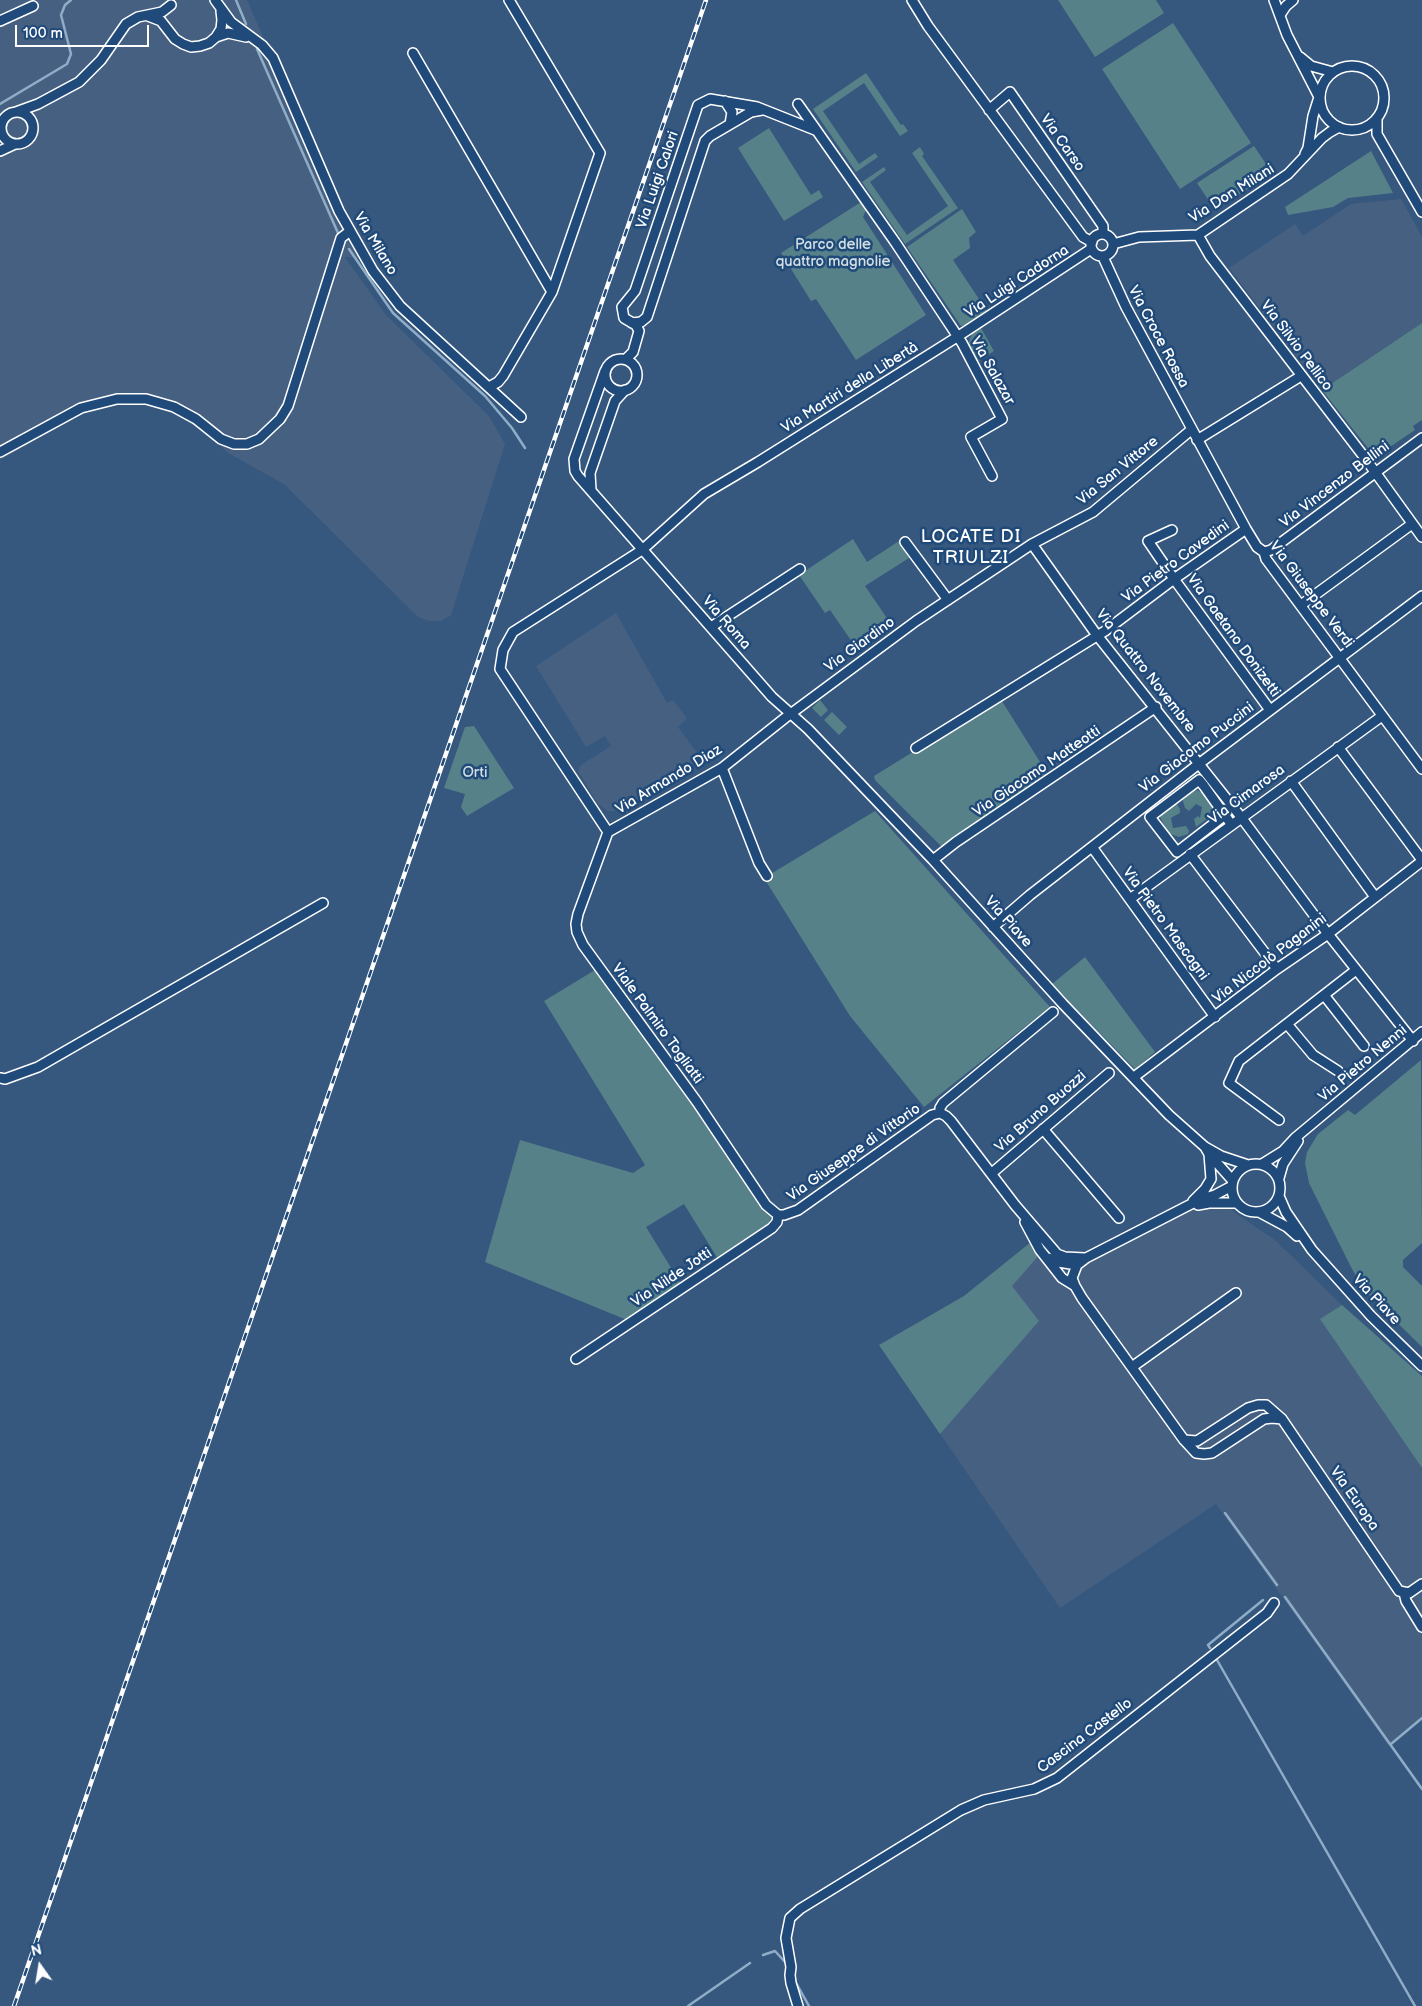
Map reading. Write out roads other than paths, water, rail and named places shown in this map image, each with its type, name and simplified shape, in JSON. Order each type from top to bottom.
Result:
[{"type":"street","points":[[489,387],[503,376],[552,292],[600,153],[509,0]]},
{"type":"street","points":[[912,0],[928,26],[1083,237],[1092,245],[1096,254],[1103,257],[1110,254],[1113,244],[1110,237],[1103,234],[1096,236],[1092,245]]},
{"type":"street","points":[[1274,0],[1294,51],[1319,97]]},
{"type":"street","points":[[1280,15],[1293,0]]},
{"type":"street","points":[[0,150],[3,143],[1,125],[6,116],[38,104],[72,87],[88,75],[126,24],[138,17],[162,12],[173,2]]},
{"type":"street","points":[[170,31],[167,13],[173,2]]},
{"type":"street","points":[[144,16],[161,21],[175,39],[182,44],[200,46],[209,43],[221,29],[222,20],[219,5]]},
{"type":"street","points":[[219,5],[230,22],[262,45]]},
{"type":"street","points":[[0,21],[33,6]]},
{"type":"street","points":[[216,37],[234,33],[262,45]]},
{"type":"street","name":"Via Milano","points":[[262,45],[272,58],[339,211],[373,271],[400,306],[522,417]]},
{"type":"street","points":[[1294,51],[1311,66],[1333,72]]},
{"type":"street","points":[[413,53],[552,292]]},
{"type":"street","points":[[1345,66],[1354,66],[1363,68],[1374,75],[1380,82],[1384,95],[1382,108],[1377,118],[1371,124],[1360,129],[1348,130],[1339,128],[1324,115],[1320,107],[1319,97],[1323,83],[1333,72],[1345,66]]},
{"type":"street","name":"Via Carso","points":[[989,110],[1010,92],[1103,226],[1103,234]]},
{"type":"street","name":"Via Don Milani","points":[[1300,162],[1308,148],[1313,116],[1319,97]]},
{"type":"street","name":"Via Luigi Calori","points":[[626,359],[633,352],[639,336],[637,327],[624,318],[622,307],[635,291],[698,104],[710,99],[725,100],[764,110],[816,130]]},
{"type":"street","points":[[725,100],[732,112],[730,124]]},
{"type":"street","points":[[30,120],[31,110],[38,104]]},
{"type":"street","points":[[798,104],[895,242],[957,337]]},
{"type":"street","points":[[632,323],[641,322],[648,314],[705,141],[710,136],[751,112],[764,110]]},
{"type":"street","points":[[0,150],[25,142],[29,138],[33,128],[30,120],[26,115],[16,112]]},
{"type":"street","points":[[1377,118],[1378,134],[1422,212]]},
{"type":"street","name":"Via Don Milani","points":[[1113,244],[1139,237],[1198,235],[1288,174],[1330,132],[1339,128]]},
{"type":"street","points":[[1360,129],[1378,134]]},
{"type":"street","points":[[2,135],[6,140],[15,144]]},
{"type":"street","points":[[0,452],[81,408],[117,399],[146,399],[174,407],[196,419],[221,439],[234,444],[248,444],[258,439],[280,419],[288,406],[341,238],[350,231]]},
{"type":"street","name":"Via Silvio Pellico","points":[[1198,235],[1210,256],[1422,537]]},
{"type":"street","name":"Via Luigi Cadorna","points":[[957,337],[1092,245]]},
{"type":"street","name":"Via Croce Rossa","points":[[1103,257],[1118,293],[1191,430]]},
{"type":"street","name":"Via Salazar","points":[[957,337],[1002,419],[971,437],[992,476]]},
{"type":"street","name":"Via Martiri della Libertà","points":[[608,832],[500,668],[503,650],[513,632],[642,550],[704,494],[957,337]]},
{"type":"street","points":[[620,358],[626,359],[634,365],[637,375],[634,384],[625,390],[615,401],[590,473],[592,493],[574,471],[574,459],[605,371],[610,362],[620,358]]},
{"type":"street","points":[[605,371],[608,385],[616,390],[625,390]]},
{"type":"street","points":[[1197,440],[1301,376]]},
{"type":"street","name":"Via Giuseppe Verdi","points":[[1191,430],[1257,547],[1264,552],[1266,559],[1422,769]]},
{"type":"street","name":"Via San Vittore","points":[[948,600],[1032,544],[1093,512],[1191,430]]},
{"type":"street","name":"Via Vincenzo Bellini","points":[[1264,552],[1271,550],[1422,438]]},
{"type":"street","name":"Via Roma","points":[[592,493],[772,697],[791,714]]},
{"type":"street","points":[[1301,605],[1412,524]]},
{"type":"street","name":"Via Pietro Cavedini","points":[[916,748],[1098,635],[1246,529]]},
{"type":"street","name":"Via Gaetano Donizetti","points":[[1172,530],[1148,541],[1270,710]]},
{"type":"street","points":[[905,542],[948,600]]},
{"type":"street","name":"Via Quattro Novembre","points":[[1032,544],[1098,635],[1200,763],[1328,934],[1413,1041]]},
{"type":"street","points":[[711,627],[800,569]]},
{"type":"street","name":"Via Giacomo Puccini","points":[[993,927],[1030,895],[1200,763],[1422,596]]},
{"type":"street","name":"Via Giardino","points":[[791,714],[916,621],[948,600]]},
{"type":"street","name":"Via Giacomo Matteotti","points":[[933,860],[956,842],[1156,708]]},
{"type":"street","name":"Via Armando Diaz","points":[[608,832],[722,768],[791,714]]},
{"type":"street","name":"Via Piave","points":[[791,714],[808,729],[933,860],[1169,1115],[1207,1150],[1248,1165],[1262,1164]]},
{"type":"street","name":"Via Cimarosa","points":[[1130,899],[1184,855],[1231,824],[1382,716]]},
{"type":"street","points":[[1338,747],[1422,861]]},
{"type":"street","points":[[722,768],[759,863],[767,876]]},
{"type":"street","points":[[1231,824],[1199,780],[1150,817],[1184,855],[1278,969]]},
{"type":"street","points":[[1291,781],[1375,897]]},
{"type":"street","points":[[1184,855],[1225,815]]},
{"type":"street","name":"Viale Palmiro Togliatti","points":[[608,832],[578,914],[577,932],[583,945],[697,1102],[766,1205],[778,1215]]},
{"type":"street","name":"Via Pietro Mascagni","points":[[1092,847],[1215,1017]]},
{"type":"street","name":"Via Niccolò Paganini","points":[[1134,1077],[1328,934],[1422,861]]},
{"type":"street","points":[[0,1078],[5,1079],[38,1067],[323,903]]},
{"type":"street","points":[[1278,1120],[1229,1083],[1239,1061],[1356,970]]},
{"type":"street","points":[[1324,995],[1364,1046]]},
{"type":"street","name":"Via Giuseppe di Vittorio","points":[[778,1215],[790,1214],[798,1210],[932,1115],[940,1113],[943,1103],[1053,1012]]},
{"type":"street","points":[[1287,1024],[1313,1055],[1338,1071]]},
{"type":"street","name":"Via Pietro Nenni","points":[[1262,1164],[1283,1151],[1320,1117],[1422,1032]]},
{"type":"street","name":"Via Bruno Buozzi","points":[[992,1173],[1109,1073]]},
{"type":"street","points":[[940,1113],[951,1121],[1015,1204],[1057,1254],[1064,1257],[1086,1258]]},
{"type":"street","name":"Via Pietro Nenni","points":[[1278,1178],[1291,1151],[1320,1117]]},
{"type":"street","points":[[1042,1129],[1119,1218]]},
{"type":"street","points":[[1207,1150],[1232,1184],[1233,1195],[1238,1203]]},
{"type":"street","points":[[1188,1207],[1212,1179],[1207,1150]]},
{"type":"street","points":[[1262,1164],[1273,1170],[1278,1178]]},
{"type":"street","points":[[1074,1286],[1072,1278],[1077,1265],[1086,1258],[1201,1199],[1222,1192],[1232,1184],[1239,1170],[1248,1165]]},
{"type":"street","name":"Via Piave","points":[[1278,1178],[1279,1196],[1286,1212],[1312,1250]]},
{"type":"street","points":[[1259,1212],[1272,1206],[1279,1196]]},
{"type":"street","points":[[1188,1207],[1209,1203],[1238,1203]]},
{"type":"street","name":"Via Piave","points":[[1238,1203],[1248,1211],[1259,1212],[1287,1227],[1312,1250],[1371,1316],[1422,1366]]},
{"type":"street","points":[[1015,1204],[1045,1256],[1062,1278],[1074,1286],[1184,1440],[1196,1453],[1212,1452],[1264,1419],[1282,1419]]},
{"type":"street","name":"Via Nilde Jotti","points":[[576,1360],[772,1228],[778,1215]]},
{"type":"street","points":[[1045,1256],[1058,1262],[1077,1265]]},
{"type":"street","points":[[1132,1367],[1236,1293]]},
{"type":"street","name":"Via Europa","points":[[1184,1440],[1197,1441],[1248,1408],[1266,1405],[1282,1419],[1399,1591],[1404,1593],[1406,1601],[1422,1626]]},
{"type":"street","points":[[1404,1593],[1422,1584]]},
{"type":"street","name":"Cascina Castello","points":[[798,2006],[790,1975],[791,1967],[786,1938],[790,1918],[800,1909],[962,1810],[984,1800],[1034,1789],[1057,1778],[1200,1664],[1268,1613],[1274,1603]]},
{"type":"waterway","points":[[0,104],[67,64],[71,54],[61,15],[65,5],[71,0]]},
{"type":"waterway","points":[[236,0],[246,24]]},
{"type":"waterway","points":[[257,49],[338,233]]},
{"type":"waterway","points":[[349,249],[393,313],[485,396],[512,428],[525,448]]},
{"type":"waterway","points":[[1225,1513],[1277,1585]]},
{"type":"waterway","points":[[1285,1597],[1422,1789]]},
{"type":"waterway","points":[[1210,1648],[1208,1645],[1263,1600]]},
{"type":"waterway","points":[[1217,1660],[1415,2006]]},
{"type":"waterway","points":[[1391,1744],[1422,1718]]},
{"type":"waterway","points":[[763,1955],[775,1951],[785,1962]]},
{"type":"waterway","points":[[688,2006],[750,1963]]},
{"type":"waterway","points":[[795,1981],[809,2006]]},
{"type":"railway","points":[[14,2006],[706,0]]},
{"type":"district","name":"LOCATE DI TRIULZI","points":[[971,547]]},
{"type":"park label","name":"Parco delle quattro magnolie","points":[[833,254]]},
{"type":"park label","name":"Orti","points":[[475,773]]}]
